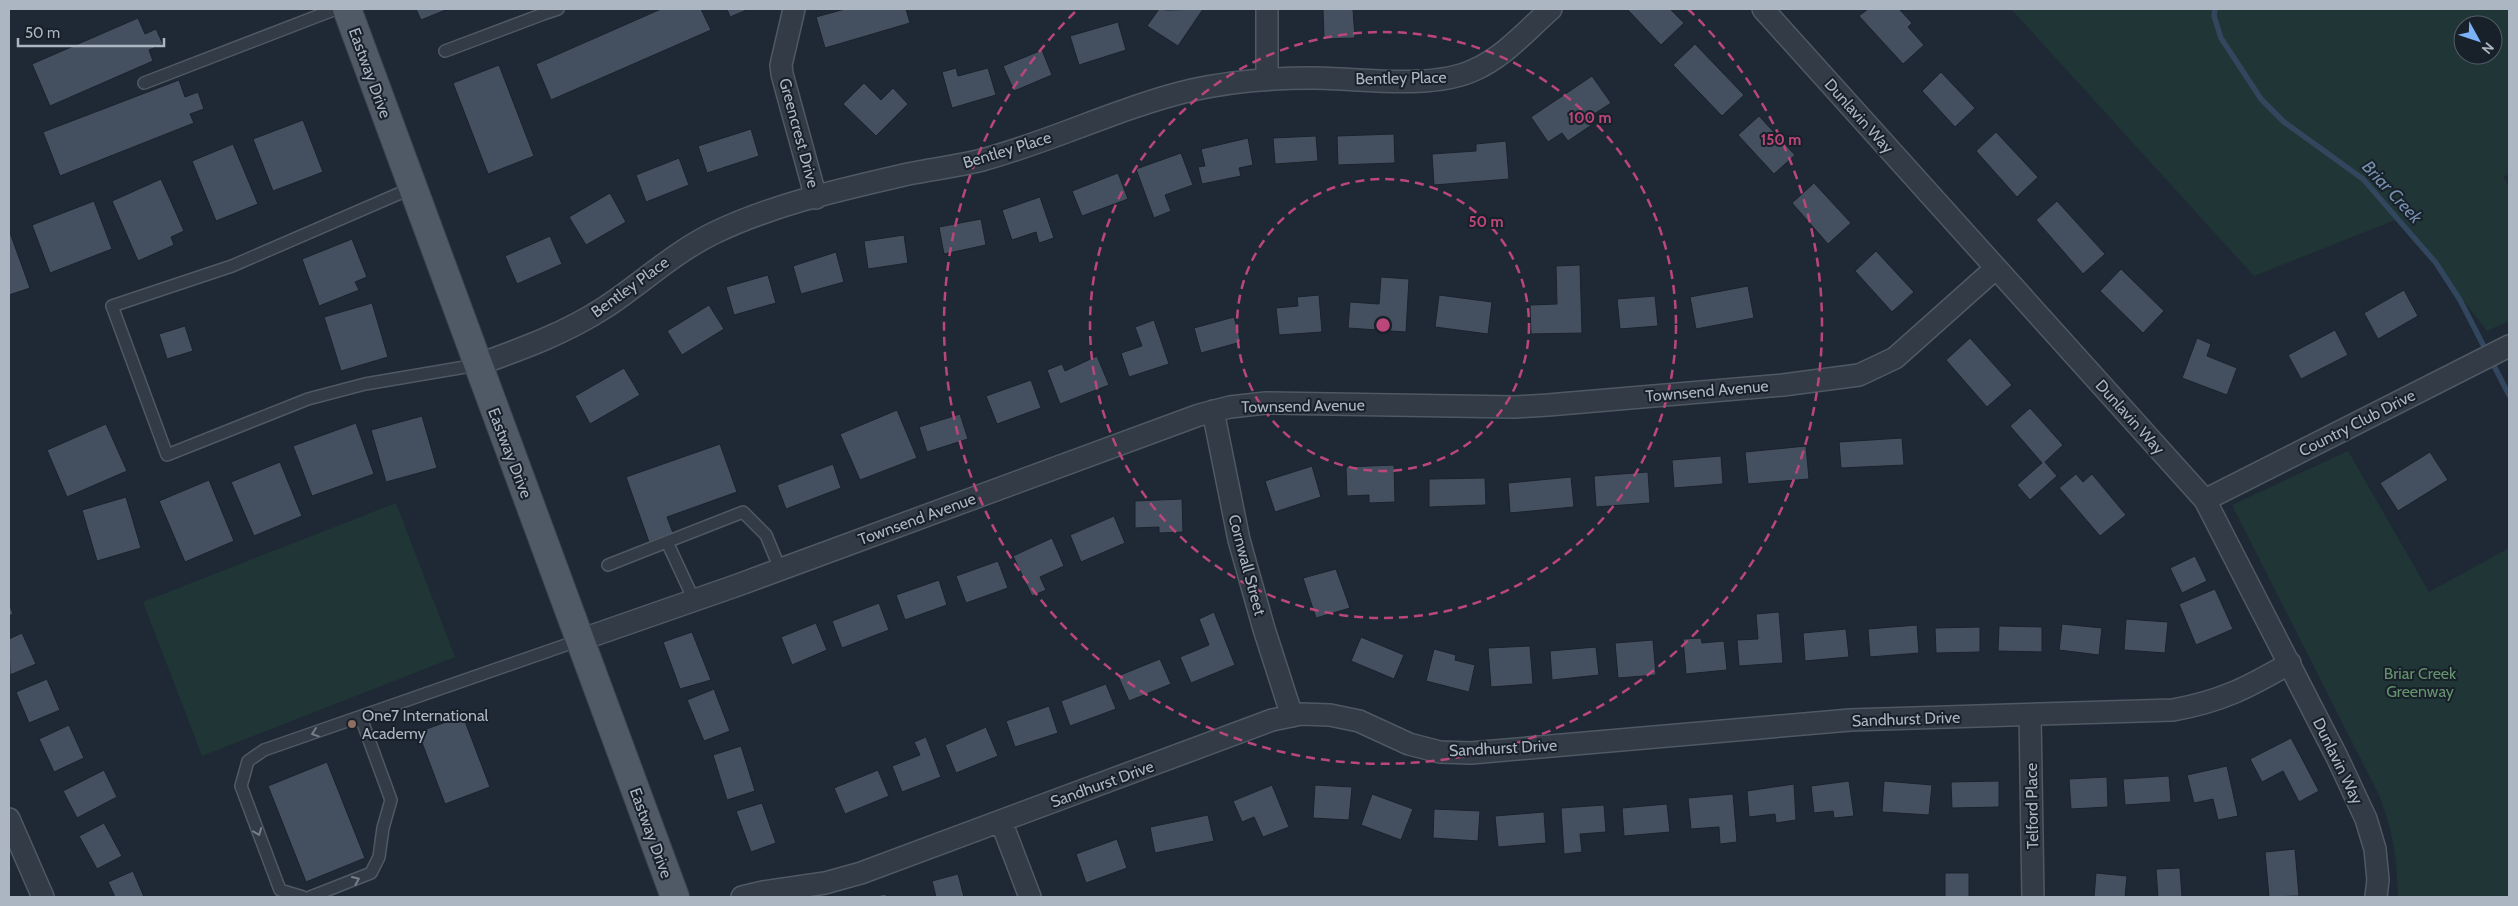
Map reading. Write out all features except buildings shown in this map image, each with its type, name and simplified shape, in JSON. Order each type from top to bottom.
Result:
[{"type":"main road","name":"Eastway Drive","points":[[347,9],[675,897]]},
{"type":"street","name":"Greencrest Drive","points":[[794,9],[781,65],[782,74],[816,198]]},
{"type":"street","points":[[1267,9],[1267,79]]},
{"type":"street","name":"Bentley Place","points":[[477,365],[551,338],[567,330],[605,307],[674,256],[713,234],[770,212],[816,198],[907,175],[983,159],[1190,90],[1267,79],[1421,81],[1449,78],[1473,71],[1495,59],[1551,9]]},
{"type":"street","name":"Dunlavin Way","points":[[1763,9],[2205,500],[2290,664],[2366,819],[2374,849],[2378,880],[2376,897]]},
{"type":"street","name":"Townsend Avenue","points":[[580,640],[1213,411],[1266,403],[1500,407],[1548,405],[1847,378],[1871,371],[1895,358],[1996,268]]},
{"type":"street","name":"Country Club Drive","points":[[2205,500],[2509,346]]},
{"type":"street","name":"Cornwall Street","points":[[1213,411],[1239,540],[1264,629],[1292,716]]},
{"type":"street","name":"Sandhurst Drive","points":[[742,897],[825,883],[861,873],[1272,720],[1292,716],[1330,715],[1344,717],[1359,721],[1409,744],[1440,752],[1470,753],[1850,720],[2173,710],[2206,704],[2239,692],[2290,664]]},
{"type":"street","name":"Telford Place","points":[[2030,715],[2033,897]]},
{"type":"street","points":[[9,819],[43,897]]},
{"type":"street","points":[[1001,822],[1030,897]]},
{"type":"lane","points":[[144,83],[336,9]]},
{"type":"lane","points":[[445,51],[545,11],[558,9]]},
{"type":"lane","points":[[412,188],[232,266],[112,306],[163,446],[167,455],[308,399],[365,384],[477,365]]},
{"type":"lane","points":[[608,565],[743,512],[766,536],[780,569]]},
{"type":"lane","points":[[667,542],[694,600]]},
{"type":"lane","points":[[303,897],[280,890],[241,786],[248,761],[264,750],[361,718],[580,640]]},
{"type":"lane","points":[[310,897],[371,874],[379,857],[383,828],[391,800],[361,718]]},
{"type":"green space","points":[[2011,9],[2509,9],[2509,174],[2503,177],[2509,186],[2509,321],[2487,331],[2400,218],[2254,276]]},
{"type":"green space","name":"Briar Creek Greenway","points":[[2348,451],[2429,592],[2509,548],[2509,897],[2398,897],[2397,870],[2393,845],[2388,821],[2379,795],[2232,505]]},
{"type":"green space","points":[[396,503],[455,657],[202,756],[143,602]]},
{"type":"waterway","name":"Briar Creek","points":[[2215,9],[2214,16],[2221,38],[2261,99],[2284,122],[2363,179],[2436,263],[2460,300],[2509,395]]},
{"type":"place","name":"One7 International Academy","points":[[352,724]]}]
